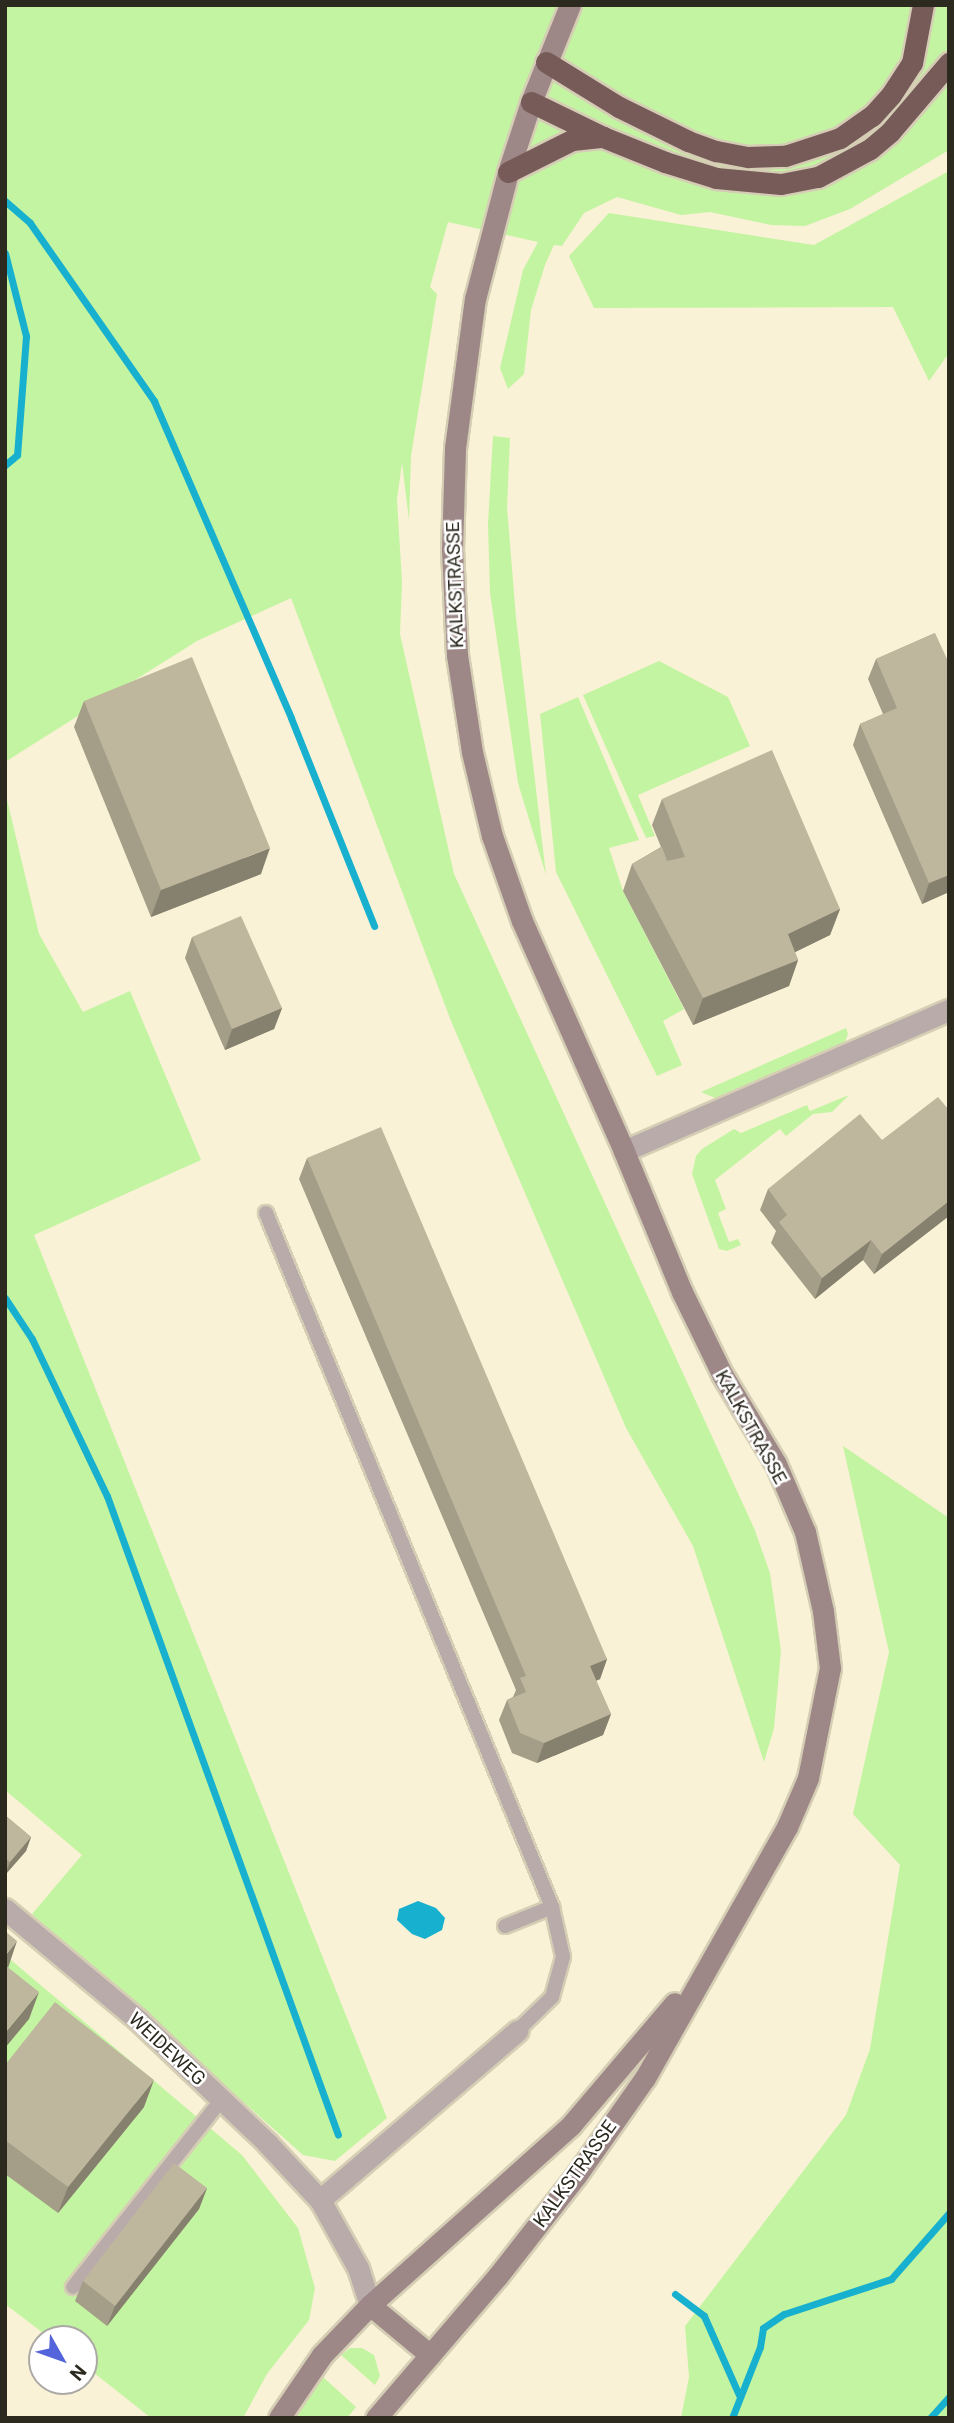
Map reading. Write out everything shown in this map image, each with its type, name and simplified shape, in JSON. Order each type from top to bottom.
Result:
[{"type":"highway","points":[[546,62],[619,107],[688,141],[716,151],[748,157],[785,156],[840,138],[872,116],[891,95],[912,63],[923,5]]},
{"type":"highway","points":[[531,102],[603,137],[716,178],[781,184],[818,177],[870,149],[891,132],[949,63]]},
{"type":"highway","points":[[508,172],[572,140],[603,137]]},
{"type":"main road","name":"KALKSTRASSE","points":[[376,2418],[497,2277],[576,2176],[645,2078],[698,1979],[781,1837],[808,1778],[820,1730],[830,1668],[823,1611],[805,1532],[775,1464],[722,1374],[682,1292],[624,1151],[522,921],[492,836],[472,752],[457,655],[452,550],[456,448],[475,299],[508,172],[531,102],[570,5]]},
{"type":"main road","name":"KALKSTRASSE","points":[[279,2418],[323,2355],[370,2305],[571,2126],[698,1979]]},
{"type":"main road","points":[[370,2305],[430,2355]]},
{"type":"street","points":[[624,1151],[949,1010]]},
{"type":"street","name":"WEIDEWEG","points":[[5,1909],[138,2021],[320,2200],[358,2268],[370,2305]]},
{"type":"street","points":[[320,2200],[517,2031]]},
{"type":"lane","points":[[266,1213],[552,1907],[563,1957],[552,1997],[517,2031]]},
{"type":"lane","points":[[505,1926],[552,1907]]},
{"type":"lane","points":[[73,2287],[221,2100]]},
{"type":"green space","points":[[5,5],[949,5],[949,150],[850,209],[805,226],[771,225],[710,212],[681,215],[617,197],[584,213],[562,246],[554,245],[545,265],[531,310],[524,374],[508,389],[500,368],[523,270],[538,242],[448,222],[430,287],[437,294],[411,456],[409,520],[402,463],[397,499],[402,582],[400,634],[454,874],[754,1528],[770,1573],[781,1651],[774,1728],[764,1762],[693,1546],[626,1428],[451,1021],[291,598],[197,641],[5,762]]},
{"type":"green space","points":[[949,171],[949,353],[929,381],[893,307],[594,308],[569,256],[609,213],[814,245]]},
{"type":"green space","points":[[493,436],[510,438],[507,507],[516,618],[546,875],[518,783],[490,593],[488,524]]},
{"type":"green space","points":[[659,661],[728,697],[750,746],[638,795],[655,836],[646,838],[583,695]]},
{"type":"green space","points":[[578,697],[639,840],[609,848],[623,891],[684,1009],[663,1021],[682,1065],[657,1076],[556,872],[540,714]]},
{"type":"green space","points":[[5,791],[39,934],[83,1012],[130,991],[201,1160],[34,1235],[387,2118],[335,2161],[303,2155],[32,1914],[82,1855],[5,1790]]},
{"type":"green space","points":[[846,1028],[848,1034],[845,1042],[715,1098],[701,1092]]},
{"type":"green space","points":[[849,1095],[832,1112],[813,1114],[786,1136],[780,1129],[715,1180],[726,1209],[718,1213],[729,1242],[738,1239],[741,1245],[727,1251],[719,1249],[692,1174],[696,1156],[702,1149],[734,1129],[741,1133],[807,1105],[810,1111]]},
{"type":"green space","points":[[843,1446],[949,1518],[949,2418],[681,2418],[689,2377],[685,2326],[846,2115],[870,2049],[900,1865],[853,1814],[889,1652]]},
{"type":"green space","points":[[5,1955],[242,2155],[298,2228],[315,2288],[309,2320],[267,2374],[243,2418],[151,2418],[98,2376],[98,2325],[33,2325],[5,2304]]},
{"type":"green space","points":[[350,2348],[362,2348],[374,2355],[380,2376],[375,2385],[341,2355]]},
{"type":"green space","points":[[323,2377],[356,2407],[347,2418],[296,2418]]},
{"type":"water","points":[[418,1901],[436,1908],[445,1918],[442,1930],[425,1939],[412,1934],[397,1920],[399,1909]]},
{"type":"building","points":[[935,633],[949,660],[949,875],[929,883],[860,724],[897,708],[876,659]]},
{"type":"building","points":[[192,657],[270,848],[161,890],[84,701]]},
{"type":"building","points":[[772,750],[840,909],[788,934],[798,960],[703,998],[632,864],[662,847],[667,861],[685,857],[662,799]]},
{"type":"building","points":[[241,916],[282,1008],[232,1029],[192,937]]},
{"type":"building","points":[[938,1097],[949,1110],[949,1201],[882,1254],[871,1240],[822,1278],[779,1222],[787,1215],[768,1189],[860,1114],[882,1140]]},
{"type":"building","points":[[381,1127],[607,1659],[590,1666],[611,1714],[544,1743],[520,1733],[507,1700],[526,1692],[520,1678],[526,1676],[307,1158]]},
{"type":"building","points":[[6,1816],[31,1837],[10,1862],[5,1858]]},
{"type":"building","points":[[5,1931],[17,1941],[5,1956]]},
{"type":"building","points":[[5,1965],[39,1992],[5,2033]]},
{"type":"building","points":[[55,2002],[154,2080],[68,2187],[5,2140],[5,2065]]},
{"type":"building","points":[[174,2163],[207,2188],[115,2306],[83,2281]]},
{"type":"waterway","points":[[5,201],[30,223],[154,401],[291,718],[374,926]]},
{"type":"waterway","points":[[5,253],[26,336],[17,455],[5,465]]},
{"type":"waterway","points":[[5,1298],[32,1339],[107,1496],[338,2135]]},
{"type":"waterway","points":[[732,2418],[760,2347],[763,2328],[784,2314],[891,2279],[949,2213]]},
{"type":"waterway","points":[[675,2294],[704,2316],[739,2395]]},
{"type":"waterway","points":[[930,2418],[949,2397]]}]
